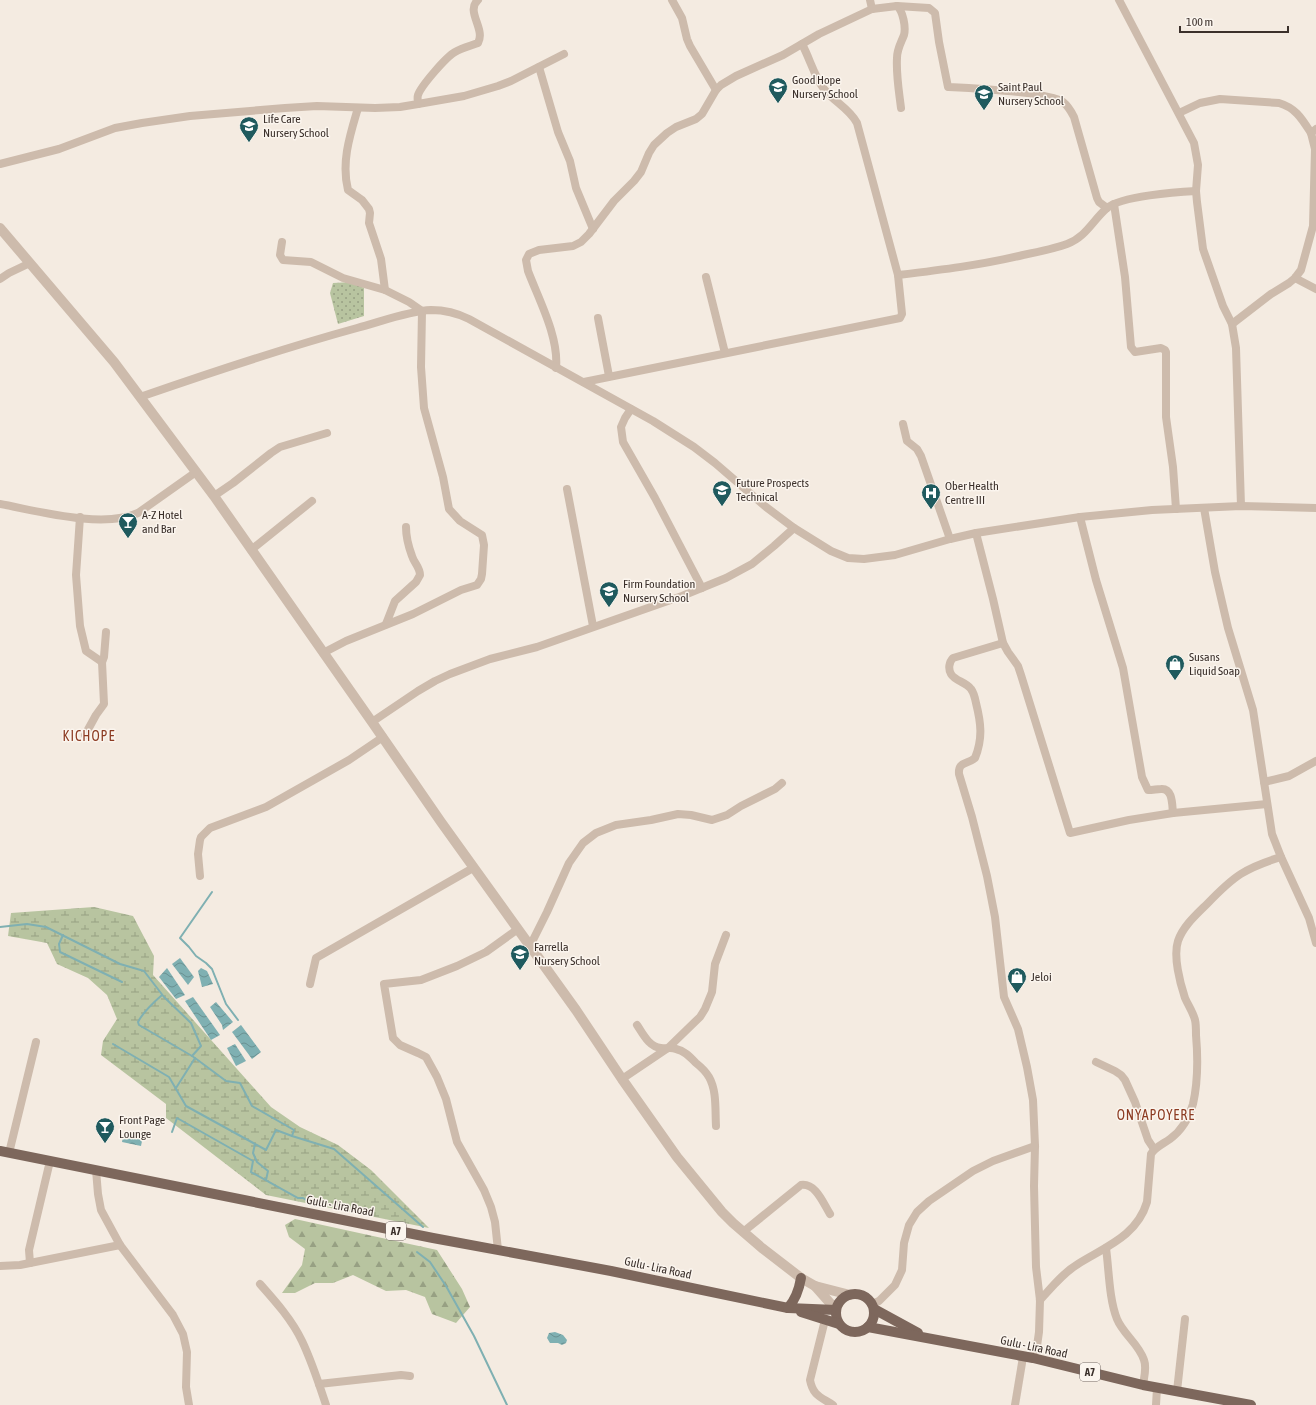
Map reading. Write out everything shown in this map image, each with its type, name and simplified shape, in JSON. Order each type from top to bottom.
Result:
[{"type":"main road","name":"Gulu - Lira Road","points":[[4,1152],[425,1237],[604,1270],[790,1308]]},
{"type":"main road","points":[[790,1308],[799,1289],[801,1278]]},
{"type":"main road","name":"A7","points":[[850,1294],[863,1296],[868,1299],[873,1307],[928,1339]]},
{"type":"main road","points":[[839,1324],[836,1309],[839,1302],[850,1294]]},
{"type":"main road","points":[[868,1328],[873,1319],[873,1307]]},
{"type":"main road","name":"A7","points":[[790,1308],[839,1324],[849,1332],[862,1331],[868,1328],[928,1339]]},
{"type":"main road","name":"A7","points":[[790,1308],[836,1309]]},
{"type":"main road","name":"Gulu - Lira Road","points":[[928,1339],[1028,1358],[1157,1388],[1236,1404],[1251,1405]]},
{"type":"street","points":[[418,104],[417,97],[420,92],[430,78],[450,56],[459,50],[478,43],[481,34],[473,8],[474,3],[478,0]]},
{"type":"street","points":[[672,0],[682,18],[688,41],[716,90]]},
{"type":"street","points":[[870,0],[872,9]]},
{"type":"street","points":[[1119,0],[1179,113],[1194,143],[1197,155],[1198,173],[1196,191],[1203,249],[1223,306],[1232,324],[1236,348],[1241,506]]},
{"type":"street","points":[[897,6],[902,13],[904,31],[898,47],[897,57],[897,79],[901,108]]},
{"type":"street","points":[[556,368],[554,343],[542,306],[528,271],[526,260],[529,254],[539,250],[578,245],[584,240],[608,208],[628,188],[640,172],[654,145],[667,133],[696,119],[702,114],[716,90],[721,85],[736,76],[768,63],[819,34],[872,9],[897,6],[929,8],[935,13],[938,42],[948,88],[981,89],[1046,96],[1064,102],[1074,117],[1097,198],[1099,202],[1111,206]]},
{"type":"street","points":[[584,382],[900,318],[902,314],[898,275],[857,123],[850,112],[825,90],[802,44]]},
{"type":"street","points":[[0,164],[59,149],[115,128],[142,123],[190,116],[317,106],[386,108],[452,98],[481,91],[511,81],[564,54]]},
{"type":"street","points":[[539,68],[558,132],[570,161],[576,188],[593,229]]},
{"type":"street","points":[[1179,113],[1200,103],[1220,99],[1279,103],[1293,109],[1314,131],[1314,226],[1300,273],[1232,324]]},
{"type":"street","points":[[358,108],[345,160],[345,177],[348,190],[362,200],[369,209],[370,225],[382,260],[385,290]]},
{"type":"street","points":[[898,275],[999,261],[1067,244],[1085,233],[1111,206],[1137,198],[1168,193],[1196,191]]},
{"type":"street","points":[[1111,206],[1118,227],[1131,347],[1135,352],[1161,348],[1166,352],[1166,416],[1176,509]]},
{"type":"street","points":[[0,228],[114,362],[214,496],[473,868],[576,1010],[677,1157],[711,1200],[733,1224],[801,1278],[815,1286],[850,1294]]},
{"type":"street","points":[[282,242],[280,255],[283,260],[311,262],[343,278],[385,290],[409,302],[422,311]]},
{"type":"street","points":[[0,279],[30,263]]},
{"type":"street","points":[[706,277],[725,353]]},
{"type":"street","points":[[1295,278],[1316,289]]},
{"type":"street","points":[[140,397],[238,364],[339,333],[422,311],[442,310],[462,316],[653,421],[694,447],[715,463],[766,508],[794,528],[839,555],[857,559],[895,555],[976,533],[1080,517],[1176,509],[1241,506],[1316,508]]},
{"type":"street","points":[[323,653],[346,640],[413,614],[460,590],[477,585],[481,579],[484,538],[482,535],[460,521],[449,509],[443,477],[426,416],[421,383],[422,311]]},
{"type":"street","points":[[598,318],[609,376]]},
{"type":"street","points":[[631,409],[621,427],[623,442],[655,498],[702,588]]},
{"type":"street","points":[[904,424],[907,441],[917,449],[921,456],[950,539]]},
{"type":"street","points":[[214,496],[234,483],[270,453],[280,447],[327,433]]},
{"type":"street","points":[[0,504],[51,514],[99,520],[129,517],[138,513],[196,472]]},
{"type":"street","points":[[567,489],[593,626]]},
{"type":"street","points":[[251,550],[312,501]]},
{"type":"street","points":[[1204,508],[1215,572],[1228,628],[1253,710],[1272,834],[1281,857],[1302,900],[1316,943]]},
{"type":"street","points":[[80,517],[76,575],[80,626],[86,651],[102,662]]},
{"type":"street","points":[[1080,517],[1100,594],[1123,668],[1142,777],[1148,790],[1165,789],[1168,791],[1171,797],[1173,813]]},
{"type":"street","points":[[386,624],[395,601],[416,582],[420,575],[419,568],[412,557],[406,527]]},
{"type":"street","points":[[372,722],[418,691],[450,674],[490,659],[537,647],[726,578],[752,564],[794,528]]},
{"type":"street","points":[[976,533],[1003,643],[1018,666],[1070,833],[1129,820],[1173,813],[1267,804]]},
{"type":"street","points":[[85,735],[104,704],[102,662],[104,657],[106,632]]},
{"type":"street","points":[[1003,643],[953,658],[949,663],[949,669],[953,676],[972,690],[981,726],[981,736],[975,758],[961,764],[959,767],[959,774],[987,876],[995,917],[1004,997],[1018,1030],[1027,1066],[1033,1100],[1036,1146],[1034,1186],[1036,1267],[1040,1300],[1039,1332],[1037,1346],[1028,1358],[1015,1405]]},
{"type":"street","points":[[200,876],[198,854],[200,840],[210,828],[266,807],[349,760],[383,737]]},
{"type":"street","points":[[1264,782],[1289,776],[1316,761]]},
{"type":"street","points":[[530,946],[548,912],[569,864],[583,843],[596,833],[616,825],[678,814],[691,815],[712,820],[727,814],[775,789],[782,783]]},
{"type":"street","points":[[1040,1300],[1057,1280],[1077,1264],[1125,1236],[1135,1226],[1146,1208],[1149,1191],[1150,1156],[1154,1150],[1178,1132],[1188,1117],[1195,1094],[1197,1055],[1195,1021],[1186,999],[1178,972],[1176,949],[1178,941],[1186,926],[1232,879],[1258,864],[1281,857]]},
{"type":"street","points":[[310,984],[316,958],[473,868]]},
{"type":"street","points":[[498,1250],[495,1222],[490,1207],[484,1190],[457,1142],[446,1099],[437,1077],[426,1057],[400,1045],[393,1038],[384,984],[421,980],[457,966],[480,956],[518,929]]},
{"type":"street","points":[[622,1079],[668,1048],[700,1017],[712,992],[715,964],[726,934]]},
{"type":"street","points":[[637,1025],[650,1043],[661,1048],[675,1048],[688,1055],[708,1076],[713,1090],[716,1126]]},
{"type":"street","points":[[4,1152],[36,1042]]},
{"type":"street","points":[[1096,1062],[1115,1071],[1125,1080],[1135,1102],[1148,1140],[1154,1150]]},
{"type":"street","points":[[873,1307],[895,1286],[902,1270],[904,1244],[909,1225],[917,1212],[935,1196],[973,1171],[993,1161],[1036,1146]]},
{"type":"street","points":[[30,1263],[29,1250],[50,1161]]},
{"type":"street","points":[[96,1170],[101,1210],[120,1245],[173,1315],[183,1334],[187,1352],[186,1387],[188,1405]]},
{"type":"street","points":[[744,1232],[801,1186],[807,1185],[813,1187],[830,1214]]},
{"type":"street","points":[[0,1266],[20,1265],[120,1245]]},
{"type":"street","points":[[1106,1248],[1113,1305],[1122,1330],[1142,1354],[1145,1362],[1144,1385]]},
{"type":"street","points":[[260,1284],[290,1319],[302,1340],[310,1357],[326,1405]]},
{"type":"street","points":[[815,1286],[836,1309]]},
{"type":"street","points":[[1177,1391],[1185,1319]]},
{"type":"street","points":[[825,1320],[810,1380],[815,1394],[833,1405]]},
{"type":"street","points":[[319,1384],[402,1375],[410,1376]]},
{"type":"street","points":[[1156,1405],[1157,1388]]},
{"type":"green space","points":[[352,282],[364,288],[364,316],[338,324],[330,293],[333,283]]},
{"type":"green space","points":[[94,907],[133,916],[154,956],[153,975],[271,1107],[300,1127],[338,1145],[371,1170],[429,1228],[266,1195],[166,1118],[166,1104],[101,1055],[103,1041],[117,1019],[107,995],[88,978],[57,964],[47,943],[8,936],[11,913]]},
{"type":"green space","points":[[295,1219],[437,1250],[462,1289],[470,1307],[456,1323],[432,1314],[425,1297],[406,1290],[386,1291],[353,1275],[333,1283],[315,1283],[295,1293],[282,1293],[302,1265],[305,1249],[289,1237],[285,1225]]},
{"type":"water","points":[[180,958],[194,977],[188,985],[172,964]]},
{"type":"water","points":[[167,968],[185,995],[176,999],[159,977]]},
{"type":"water","points":[[201,968],[207,971],[213,984],[202,987],[198,971]]},
{"type":"water","points":[[193,997],[220,1035],[211,1040],[185,1001]]},
{"type":"water","points":[[216,1002],[233,1022],[223,1030],[222,1025],[210,1007]]},
{"type":"water","points":[[241,1025],[261,1052],[252,1059],[232,1032]]},
{"type":"water","points":[[235,1044],[246,1061],[236,1066],[227,1048]]},
{"type":"water","points":[[124,1132],[143,1136],[141,1146],[122,1142]]},
{"type":"water","points":[[555,1332],[563,1335],[567,1340],[566,1343],[562,1345],[558,1343],[550,1343],[547,1338],[549,1333]]},
{"type":"waterway","points":[[212,892],[180,938],[196,956],[212,969],[226,1004],[238,1020]]},
{"type":"waterway","points":[[0,927],[27,924],[46,927],[120,964],[144,971],[164,997],[191,1023],[201,1046],[192,1056],[226,1081],[240,1083],[252,1106],[294,1130],[292,1136],[334,1149],[423,1227]]},
{"type":"waterway","points":[[63,935],[59,944],[60,952],[122,982]]},
{"type":"waterway","points":[[162,995],[143,1015],[138,1022],[139,1025],[192,1056]]},
{"type":"waterway","points":[[113,1044],[169,1077],[186,1106],[266,1150],[276,1130],[292,1136]]},
{"type":"waterway","points":[[176,1088],[195,1058]]},
{"type":"waterway","points":[[172,1132],[177,1118],[253,1161],[251,1172],[298,1198],[303,1198],[316,1206]]},
{"type":"waterway","points":[[255,1144],[253,1153],[257,1162],[268,1171],[266,1180]]},
{"type":"waterway","points":[[417,1252],[430,1262],[446,1286],[474,1336],[507,1405]]},
{"type":"place","name":"Good Hope Nursery School","points":[[778,104]]},
{"type":"place","name":"Saint Paul Nursery School","points":[[984,111]]},
{"type":"place","name":"Life Care Nursery School","points":[[249,143]]},
{"type":"place","name":"Future Prospects Technical","points":[[722,507]]},
{"type":"place","name":"Ober Health Centre III","points":[[931,510]]},
{"type":"place","name":"A-Z Hotel and Bar","points":[[128,539]]},
{"type":"place","name":"Firm Foundation Nursery School","points":[[609,608]]},
{"type":"place","name":"Susans Liquid Soap","points":[[1175,681]]},
{"type":"place","name":"Farrella Nursery School","points":[[520,971]]},
{"type":"place","name":"Jeloi","points":[[1017,994]]},
{"type":"place","name":"Front Page Lounge","points":[[105,1144]]},
{"type":"district","name":"KICHOPE","points":[[89,736]]},
{"type":"district","name":"ONYAPOYERE","points":[[1156,1115]]}]
